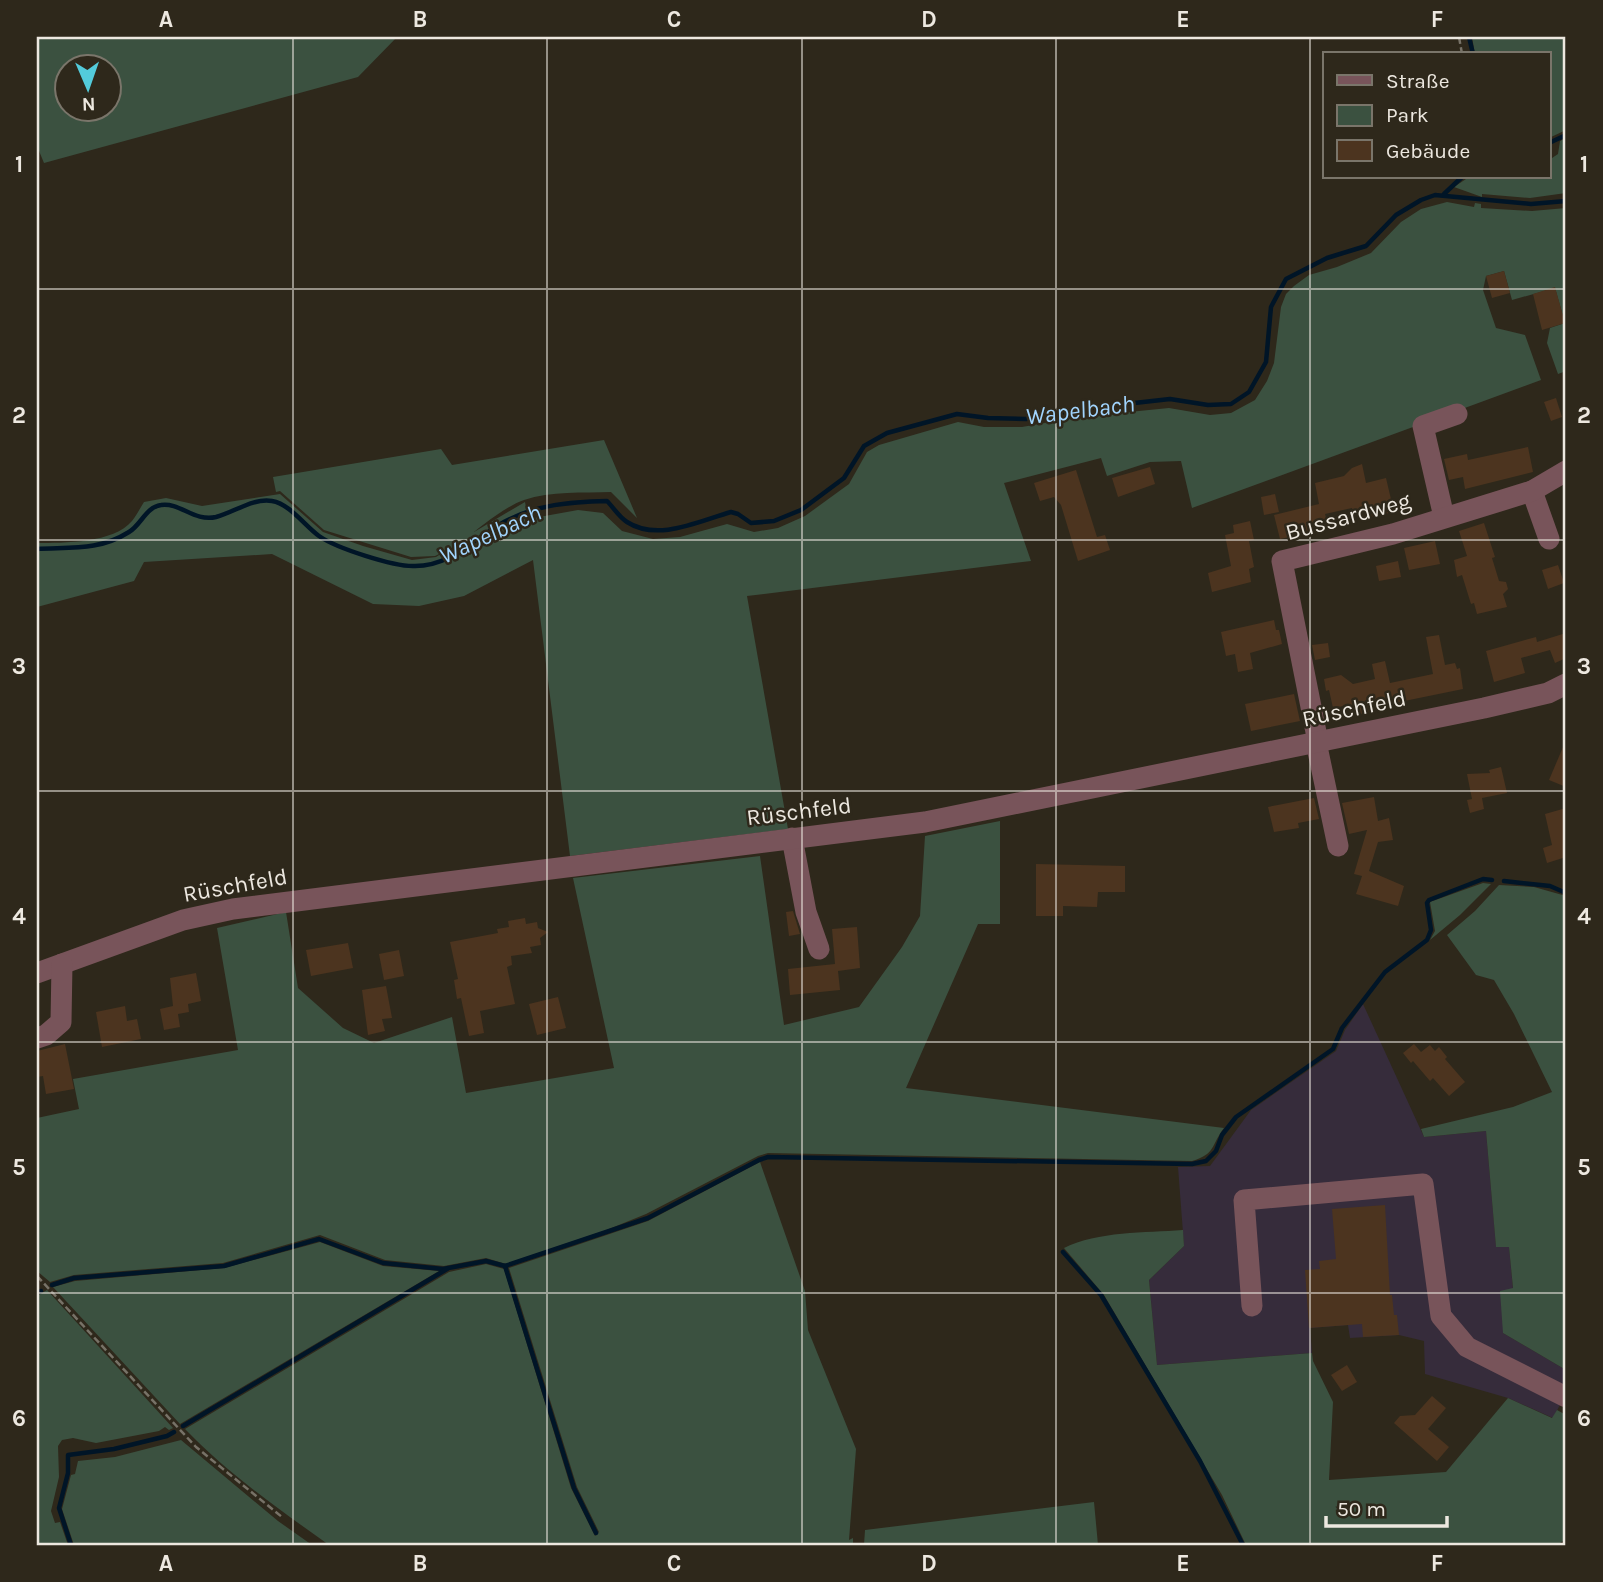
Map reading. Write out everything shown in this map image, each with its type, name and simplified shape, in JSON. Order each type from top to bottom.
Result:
[{"type":"street","name":"Bussardweg","points":[[1444,517],[1423,426],[1457,414]]},
{"type":"street","name":"Bussardweg","points":[[1317,742],[1282,561],[1393,534],[1532,491],[1566,471]]},
{"type":"street","points":[[1532,491],[1549,539]]},
{"type":"street","name":"Rüschfeld","points":[[37,973],[183,920],[233,909],[925,822],[1523,699],[1548,693],[1566,684]]},
{"type":"street","points":[[1317,742],[1338,846]]},
{"type":"street","points":[[792,838],[806,912],[819,949]]},
{"type":"street","points":[[37,1038],[46,1035],[61,1022],[62,964]]},
{"type":"street","points":[[1252,1306],[1244,1200],[1423,1184],[1441,1316],[1467,1347],[1566,1397]]},
{"type":"path","points":[[37,1276],[196,1447],[282,1517]]},
{"type":"shaded area","points":[[1363,1004],[1424,1137],[1486,1131],[1496,1246],[1509,1246],[1513,1289],[1503,1333],[1566,1370],[1566,1403],[1562,1401],[1553,1418],[1508,1398],[1425,1374],[1424,1341],[1399,1335],[1350,1338],[1348,1325],[1310,1328],[1312,1353],[1157,1365],[1149,1280],[1184,1246],[1178,1167],[1210,1166],[1251,1110],[1336,1051],[1345,1030]]},
{"type":"green space","points":[[37,37],[397,37],[358,77],[44,163],[37,146]]},
{"type":"green space","points":[[1472,37],[1566,37],[1566,130],[1550,138],[1550,52],[1475,52]]},
{"type":"green space","points":[[1566,138],[1566,193],[1530,198],[1482,194],[1482,197],[1454,187],[1468,178],[1550,178],[1550,159],[1558,154],[1560,141]]},
{"type":"green space","points":[[1447,202],[1474,207],[1475,203],[1481,204],[1481,208],[1532,211],[1566,208],[1566,371],[1558,374],[1547,343],[1550,328],[1565,323],[1555,288],[1512,300],[1504,271],[1486,276],[1483,290],[1496,328],[1525,335],[1541,380],[1192,508],[1181,461],[1150,462],[1107,476],[1101,458],[1004,483],[1031,561],[747,596],[788,829],[570,856],[533,560],[464,596],[419,606],[373,604],[272,554],[144,562],[134,581],[37,607],[37,543],[88,540],[113,534],[132,521],[144,502],[166,498],[202,506],[280,494],[323,532],[412,560],[436,557],[447,550],[435,556],[411,557],[324,530],[280,491],[276,492],[273,477],[441,449],[452,465],[604,440],[637,518],[611,492],[556,494],[534,497],[518,503],[474,532],[525,502],[528,519],[578,510],[603,513],[622,531],[653,539],[680,537],[727,524],[754,532],[778,528],[805,516],[849,484],[867,452],[879,445],[958,422],[984,427],[1022,427],[1079,417],[1169,408],[1210,415],[1231,413],[1255,400],[1267,381],[1274,363],[1281,307],[1286,294],[1294,286],[1309,275],[1371,253],[1401,222],[1421,209]]},
{"type":"green space","points":[[1000,821],[1000,924],[978,924],[906,1088],[1224,1128],[1205,1155],[1192,1161],[768,1153],[646,1214],[506,1264],[486,1258],[444,1266],[385,1260],[320,1235],[223,1263],[74,1275],[50,1282],[37,1271],[37,1118],[79,1109],[73,1079],[238,1050],[217,928],[286,912],[298,988],[343,1028],[374,1043],[452,1017],[466,1093],[614,1068],[573,878],[760,856],[784,1025],[859,1007],[902,947],[920,916],[925,836]]},
{"type":"green space","points":[[1483,883],[1491,884],[1430,940],[1435,931],[1430,902]]},
{"type":"green space","points":[[1499,885],[1534,887],[1566,896],[1566,1370],[1503,1333],[1500,1291],[1513,1288],[1509,1247],[1496,1247],[1486,1131],[1424,1137],[1421,1129],[1513,1107],[1552,1092],[1514,1014],[1494,980],[1476,975],[1447,935],[1475,911]]},
{"type":"green space","points":[[760,1162],[805,1291],[808,1330],[856,1449],[849,1540],[853,1538],[853,1545],[329,1545],[236,1476],[185,1429],[449,1272],[486,1264],[504,1269],[571,1488],[595,1536],[599,1532],[577,1487],[509,1268],[648,1221]]},
{"type":"green space","points":[[1183,1230],[1184,1246],[1149,1280],[1157,1365],[1312,1353],[1313,1361],[1333,1402],[1329,1480],[1446,1472],[1508,1398],[1552,1418],[1557,1410],[1566,1415],[1566,1539],[1557,1545],[1246,1545],[1222,1495],[1104,1295],[1064,1248],[1092,1238]]},
{"type":"green space","points":[[320,1242],[383,1266],[439,1271],[180,1424],[53,1287],[75,1281],[224,1268]]},
{"type":"green space","points":[[47,1290],[173,1428],[169,1430],[165,1427],[159,1431],[96,1443],[73,1438],[62,1440],[58,1446],[59,1477],[51,1511],[55,1523],[60,1522],[68,1545],[37,1545],[37,1296]]},
{"type":"green space","points":[[181,1440],[278,1521],[312,1545],[74,1545],[62,1509],[71,1475],[75,1474],[78,1461],[115,1457]]},
{"type":"green space","points":[[1094,1502],[1098,1545],[864,1545],[865,1530]]},
{"type":"building","points":[[1504,271],[1510,293],[1492,298],[1486,276]]},
{"type":"building","points":[[1555,287],[1565,323],[1542,330],[1533,294]]},
{"type":"building","points":[[1556,398],[1562,417],[1551,421],[1544,402]]},
{"type":"building","points":[[1528,447],[1533,472],[1465,489],[1463,477],[1449,480],[1444,459],[1467,454],[1468,460]]},
{"type":"building","points":[[1362,464],[1366,483],[1386,478],[1394,512],[1370,517],[1368,510],[1353,513],[1352,508],[1325,514],[1329,529],[1280,539],[1274,515],[1319,504],[1315,483],[1344,476],[1352,468]]},
{"type":"building","points":[[1150,467],[1155,484],[1118,497],[1112,478]]},
{"type":"building","points":[[1076,470],[1097,537],[1105,535],[1110,550],[1078,561],[1061,505],[1054,497],[1040,501],[1034,483]]},
{"type":"building","points":[[1275,494],[1279,512],[1264,515],[1261,497]]},
{"type":"building","points":[[1250,521],[1254,540],[1249,541],[1254,567],[1249,569],[1251,582],[1212,592],[1208,573],[1231,566],[1225,535],[1234,533],[1233,525]]},
{"type":"building","points":[[1484,523],[1495,557],[1492,558],[1499,581],[1506,582],[1508,589],[1503,594],[1507,607],[1477,614],[1462,575],[1457,577],[1454,560],[1467,556],[1459,531]]},
{"type":"building","points":[[1435,541],[1440,564],[1409,570],[1404,548]]},
{"type":"building","points":[[1398,561],[1401,577],[1379,581],[1376,566]]},
{"type":"building","points":[[1558,565],[1564,583],[1548,589],[1542,570]]},
{"type":"building","points":[[1274,620],[1282,644],[1250,653],[1253,669],[1238,672],[1235,654],[1226,656],[1221,632]]},
{"type":"building","points":[[1566,633],[1566,658],[1555,663],[1550,650],[1521,658],[1525,673],[1494,682],[1486,651],[1536,637],[1537,642]]},
{"type":"building","points":[[1439,635],[1445,665],[1455,663],[1457,669],[1460,668],[1463,689],[1375,707],[1375,711],[1350,716],[1348,705],[1333,708],[1324,679],[1341,675],[1353,684],[1375,679],[1372,664],[1385,661],[1390,683],[1433,674],[1426,637]]},
{"type":"building","points":[[1328,643],[1330,657],[1315,660],[1312,645]]},
{"type":"building","points":[[1294,694],[1300,721],[1251,731],[1245,704]]},
{"type":"building","points":[[1566,740],[1566,787],[1549,780]]},
{"type":"building","points":[[1501,767],[1507,793],[1482,798],[1484,809],[1470,813],[1467,800],[1472,799],[1467,774],[1490,773],[1489,770]]},
{"type":"building","points":[[1374,797],[1378,821],[1389,818],[1393,840],[1378,842],[1369,871],[1404,886],[1398,906],[1356,894],[1362,876],[1354,874],[1367,830],[1349,834],[1342,803]]},
{"type":"building","points":[[1314,798],[1319,819],[1298,823],[1299,828],[1274,832],[1268,807]]},
{"type":"building","points":[[1566,808],[1566,857],[1547,863],[1543,848],[1552,845],[1545,814]]},
{"type":"building","points":[[1036,864],[1125,866],[1125,892],[1098,892],[1097,907],[1063,906],[1063,916],[1036,916]]},
{"type":"building","points":[[793,911],[800,934],[789,936],[786,912]]},
{"type":"building","points":[[525,918],[526,924],[537,922],[538,928],[548,932],[540,938],[541,945],[530,947],[532,953],[511,956],[512,965],[507,967],[515,1004],[480,1011],[484,1033],[469,1036],[461,998],[457,999],[454,980],[458,979],[450,942],[498,933],[497,929],[509,927],[508,921]]},
{"type":"building","points":[[857,927],[860,968],[838,971],[840,990],[790,995],[788,969],[835,964],[832,929]]},
{"type":"building","points":[[348,943],[353,968],[311,976],[306,950]]},
{"type":"building","points":[[399,950],[404,976],[384,980],[379,954]]},
{"type":"building","points":[[196,973],[201,1001],[188,1004],[189,1012],[178,1014],[180,1027],[164,1030],[160,1009],[173,1006],[170,978]]},
{"type":"building","points":[[386,986],[392,1018],[382,1019],[385,1031],[368,1035],[362,990]]},
{"type":"building","points":[[558,997],[566,1028],[537,1035],[529,1004]]},
{"type":"building","points":[[125,1006],[127,1021],[137,1019],[141,1039],[102,1047],[96,1012]]},
{"type":"building","points":[[65,1044],[74,1089],[46,1094],[43,1076],[37,1077],[37,1051]]},
{"type":"building","points":[[1414,1044],[1421,1052],[1430,1045],[1435,1051],[1439,1047],[1447,1057],[1445,1059],[1465,1082],[1449,1096],[1433,1078],[1430,1081],[1403,1053]]},
{"type":"building","points":[[1385,1205],[1390,1295],[1394,1315],[1397,1315],[1399,1335],[1363,1337],[1362,1324],[1309,1328],[1305,1270],[1320,1269],[1319,1261],[1336,1259],[1332,1209]]},
{"type":"building","points":[[1347,1365],[1357,1382],[1342,1391],[1331,1375]]},
{"type":"building","points":[[1432,1396],[1446,1408],[1428,1429],[1449,1447],[1437,1461],[1394,1423],[1400,1416],[1415,1415]]},
{"type":"waterway","points":[[1469,37],[1473,52]]},
{"type":"waterway","points":[[1550,143],[1566,135]]},
{"type":"waterway","points":[[1444,194],[1461,178]]},
{"type":"waterway","name":"Wapelbach","points":[[37,549],[84,547],[107,542],[129,532],[156,506],[175,506],[208,518],[265,501],[285,506],[319,536],[338,546],[380,560],[415,566],[428,565],[451,556],[516,516],[567,503],[607,501],[627,522],[652,530],[679,528],[731,512],[751,523],[774,521],[801,510],[844,478],[864,446],[887,433],[957,414],[1026,419],[1081,409],[1170,399],[1208,405],[1231,404],[1249,392],[1266,362],[1271,307],[1286,279],[1327,258],[1366,246],[1396,215],[1435,195],[1531,204],[1566,201]]},
{"type":"waterway","points":[[52,1285],[74,1278],[224,1266],[319,1239],[383,1263],[443,1269],[486,1261],[505,1266],[648,1218],[768,1157],[1192,1164],[1206,1161],[1216,1151],[1222,1135],[1236,1117],[1333,1049],[1342,1028],[1385,972],[1427,940],[1431,930],[1427,903],[1429,900],[1483,879],[1492,880]]},
{"type":"waterway","points":[[1504,881],[1550,886],[1566,893]]},
{"type":"waterway","points":[[1063,1252],[1101,1295],[1200,1461],[1243,1545]]},
{"type":"waterway","points":[[505,1266],[574,1488],[596,1533]]},
{"type":"waterway","points":[[183,1426],[447,1269]]},
{"type":"waterway","points":[[37,1293],[41,1291]]},
{"type":"waterway","points":[[71,1545],[59,1508],[68,1473],[68,1455],[114,1449],[174,1432]]}]
